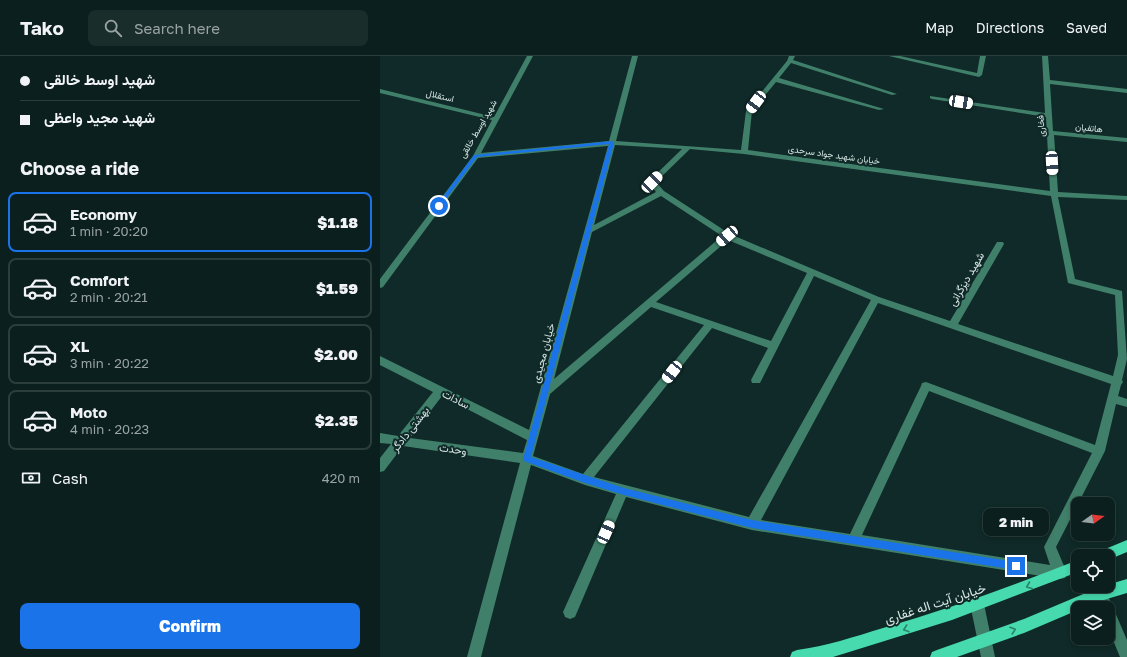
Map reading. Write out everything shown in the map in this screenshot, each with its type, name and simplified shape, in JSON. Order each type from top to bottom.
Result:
[{"type":"main road","points":[[1115,551],[1127,546]]},
{"type":"main road","name":"خیابان آیت اله غفاری","points":[[798,657],[814,655],[901,630],[977,604],[1071,569]]},
{"type":"main road","points":[[937,657],[1024,626],[1100,594],[1127,586]]},
{"type":"street","name":"شهید اوسط خالقی","points":[[380,285],[476,156],[530,56]]},
{"type":"street","name":"خیابان مجیدی","points":[[474,657],[635,56]]},
{"type":"street","points":[[892,56],[980,75],[983,56]]},
{"type":"street","name":"فخاری","points":[[1045,56],[1054,194],[1071,281],[1119,292],[1123,310]]},
{"type":"street","points":[[744,152],[749,111],[791,58],[894,94]]},
{"type":"street","points":[[774,80],[881,108]]},
{"type":"street","points":[[1047,82],[1127,91]]},
{"type":"street","name":"استقلال","points":[[380,91],[496,119]]},
{"type":"street","points":[[932,98],[1049,116]]},
{"type":"street","name":"هاتفیان","points":[[1050,133],[1127,140]]},
{"type":"street","name":"خیابان شهید جواد سرحدی","points":[[476,156],[612,143],[688,147],[744,152],[1054,194],[1127,198]]},
{"type":"street","points":[[688,147],[652,182],[661,193],[727,236],[876,299],[1118,382]]},
{"type":"street","points":[[588,231],[661,193]]},
{"type":"street","points":[[544,393],[727,236]]},
{"type":"street","name":"شهید دیزگرانی","points":[[952,326],[1000,244]]},
{"type":"street","points":[[756,380],[812,272]]},
{"type":"street","points":[[752,524],[876,299]]},
{"type":"street","points":[[650,303],[774,346]]},
{"type":"street","points":[[1060,573],[1050,547],[1099,451],[1125,355],[1123,310]]},
{"type":"street","points":[[585,480],[710,324]]},
{"type":"street","name":"سادات","points":[[380,360],[532,438]]},
{"type":"street","points":[[853,540],[926,386],[1099,451]]},
{"type":"street","name":"بهشتی دادگر","points":[[380,467],[440,391]]},
{"type":"street","points":[[1113,399],[1127,403]]},
{"type":"street","name":"وحدت","points":[[380,438],[526,459],[585,480],[752,524],[1060,573]]},
{"type":"street","points":[[570,612],[624,491]]},
{"type":"street","points":[[1100,594],[1103,601]]},
{"type":"street","points":[[977,604],[988,657]]},
{"type":"street","points":[[1115,629],[1127,657]]},
{"type":"route","points":[[439,206],[476,156],[612,143],[526,459],[585,480],[752,524],[1016,566]]}]
